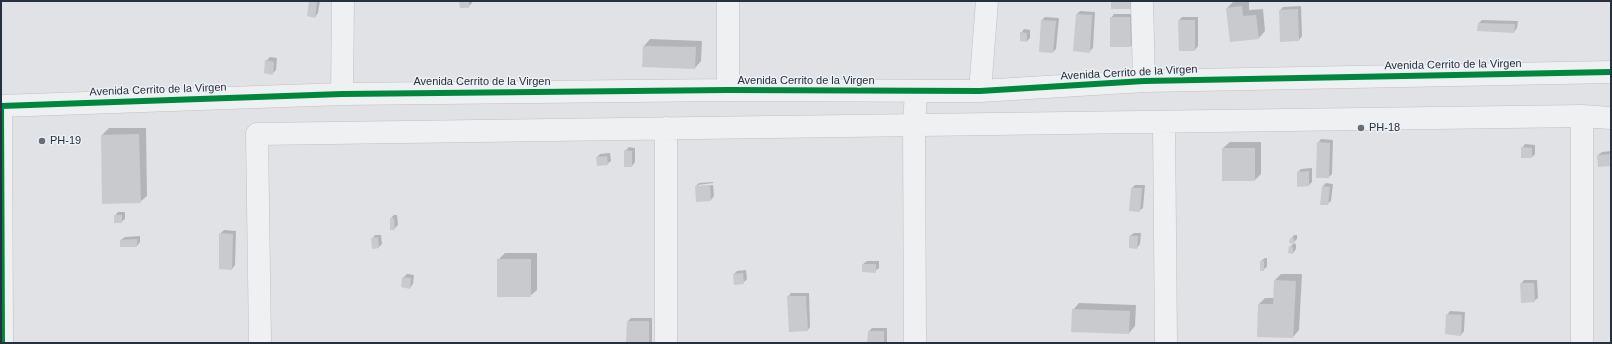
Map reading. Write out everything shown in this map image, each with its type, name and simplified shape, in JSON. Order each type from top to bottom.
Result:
[{"type":"street","points":[[342,94],[343,1]]},
{"type":"street","points":[[728,1],[728,90]]},
{"type":"street","points":[[980,91],[987,1]]},
{"type":"street","points":[[1142,1],[1144,81]]},
{"type":"street","name":"Avenida Cerrito de la Virgen","points":[[1,106],[342,94],[728,90],[916,92],[980,91],[1144,81],[1611,72]]},
{"type":"street","points":[[914,343],[914,124],[916,92]]},
{"type":"street","points":[[1,106],[2,343]]},
{"type":"street","points":[[260,343],[257,134],[1582,116],[1611,118]]},
{"type":"street","points":[[1582,116],[1582,343]]},
{"type":"street","points":[[1164,122],[1166,343]]},
{"type":"street","points":[[666,128],[666,343]]},
{"type":"building","points":[[309,1],[317,1],[315,18],[307,16]]},
{"type":"building","points":[[459,1],[469,1],[469,8],[460,8]]},
{"type":"building","points":[[1111,1],[1131,1],[1132,9],[1111,9]]},
{"type":"building","points":[[1242,6],[1243,16],[1256,15],[1259,39],[1230,42],[1226,8]]},
{"type":"building","points":[[1298,9],[1299,41],[1280,42],[1279,10]]},
{"type":"building","points":[[1076,14],[1092,15],[1090,53],[1073,51]]},
{"type":"building","points":[[1110,17],[1130,17],[1131,47],[1110,47]]},
{"type":"building","points":[[1041,20],[1056,21],[1053,53],[1039,52]]},
{"type":"building","points":[[1178,20],[1195,20],[1195,51],[1179,51]]},
{"type":"building","points":[[1478,23],[1515,24],[1514,33],[1477,31]]},
{"type":"building","points":[[1020,32],[1027,33],[1027,42],[1020,41]]},
{"type":"building","points":[[643,46],[696,47],[695,69],[642,67]]},
{"type":"building","points":[[265,60],[274,62],[273,75],[264,73]]},
{"type":"building","points":[[139,134],[141,203],[102,204],[101,135]]},
{"type":"building","points":[[1317,142],[1330,143],[1329,178],[1316,178]]},
{"type":"building","points":[[1521,147],[1532,148],[1532,158],[1521,158]]},
{"type":"building","points":[[1222,148],[1255,148],[1255,181],[1222,181]]},
{"type":"building","points":[[624,150],[632,151],[632,167],[624,167]]},
{"type":"building","points":[[1611,154],[1611,166],[1598,167],[1597,155]]},
{"type":"building","points":[[607,156],[608,165],[597,166],[596,157]]},
{"type":"building","points":[[1309,171],[1309,186],[1297,187],[1297,172]]},
{"type":"building","points":[[710,185],[711,201],[696,202],[695,186]]},
{"type":"building","points":[[1322,186],[1330,187],[1328,205],[1320,205]]},
{"type":"building","points":[[1131,188],[1142,188],[1140,212],[1129,211]]},
{"type":"building","points":[[114,215],[122,215],[122,223],[114,223]]},
{"type":"building","points":[[390,218],[394,218],[395,230],[390,230]]},
{"type":"building","points":[[219,233],[233,234],[232,270],[219,269]]},
{"type":"building","points":[[1129,236],[1138,236],[1137,249],[1129,248]]},
{"type":"building","points":[[378,237],[379,248],[372,249],[371,238]]},
{"type":"building","points":[[1290,238],[1294,238],[1294,244],[1289,243]]},
{"type":"building","points":[[137,239],[137,247],[120,247],[120,240]]},
{"type":"building","points":[[1289,246],[1293,247],[1293,254],[1288,253]]},
{"type":"building","points":[[497,259],[531,259],[531,297],[497,297]]},
{"type":"building","points":[[1260,261],[1264,261],[1264,271],[1260,271]]},
{"type":"building","points":[[862,264],[876,264],[876,273],[862,272]]},
{"type":"building","points":[[743,273],[744,284],[734,285],[733,274]]},
{"type":"building","points":[[402,277],[411,278],[410,289],[401,287]]},
{"type":"building","points":[[1274,280],[1296,281],[1293,338],[1257,337],[1258,304],[1273,304]]},
{"type":"building","points":[[1520,283],[1534,283],[1535,302],[1521,303]]},
{"type":"building","points":[[787,296],[806,296],[808,331],[789,332]]},
{"type":"building","points":[[1072,309],[1130,311],[1129,334],[1071,332]]},
{"type":"building","points":[[1446,314],[1462,315],[1461,336],[1445,334]]},
{"type":"building","points":[[627,321],[649,321],[649,343],[626,343]]},
{"type":"building","points":[[868,331],[884,331],[884,343],[867,343]]},
{"type":"cycle path","points":[[2,343],[1,106],[342,94],[728,90],[980,91],[1144,81],[1611,72]]},
{"type":"place","name":"PH-18","points":[[1361,128]]},
{"type":"place","name":"PH-19","points":[[42,141]]}]
